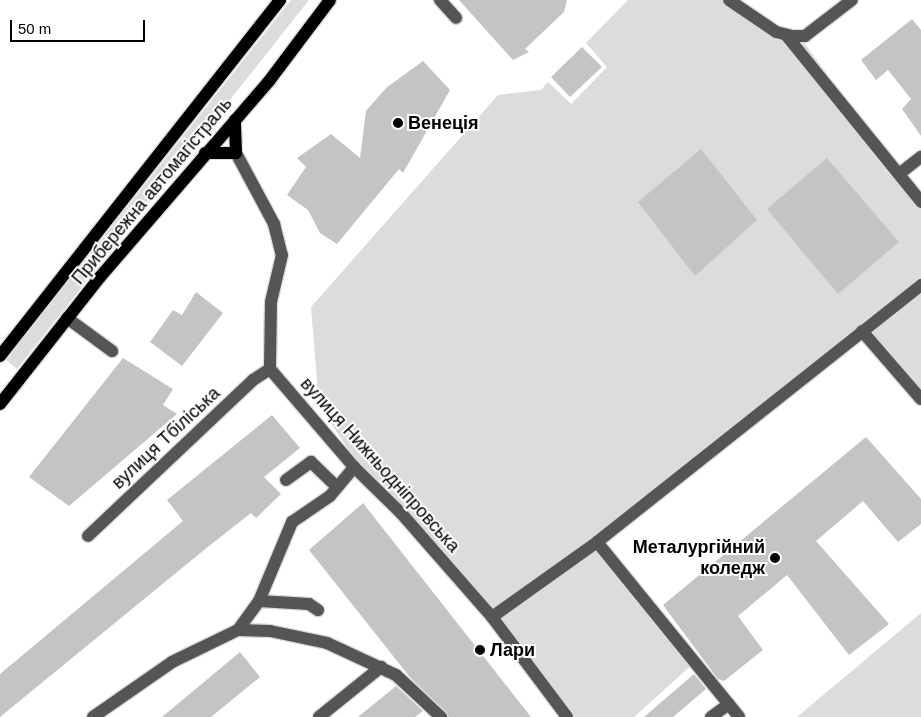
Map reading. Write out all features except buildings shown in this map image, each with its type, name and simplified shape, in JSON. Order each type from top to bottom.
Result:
[{"type":"main road","name":"Прибережна автомагістраль","points":[[0,356],[280,0]]},
{"type":"main road","name":"Прибережна автомагістраль","points":[[2,399],[67,318],[205,153],[235,120],[330,0]]},
{"type":"main road","points":[[205,153],[236,153],[235,120]]},
{"type":"street","points":[[440,0],[456,18]]},
{"type":"street","points":[[729,0],[786,35],[921,202]]},
{"type":"street","points":[[786,35],[804,36],[852,0]]},
{"type":"street","points":[[236,153],[274,224],[282,255],[271,302],[270,369]]},
{"type":"street","points":[[899,174],[921,156]]},
{"type":"street","points":[[492,617],[597,542],[921,285]]},
{"type":"street","points":[[67,318],[112,351]]},
{"type":"street","points":[[862,331],[921,399]]},
{"type":"street","name":"вулиця Нижньодніпровська","points":[[270,369],[354,468],[401,513],[492,617],[567,717]]},
{"type":"street","name":"вулиця Тбіліська","points":[[88,536],[253,380],[270,369]]},
{"type":"street","points":[[286,480],[311,462],[337,486]]},
{"type":"street","points":[[238,630],[259,601],[292,522],[337,486],[354,468]]},
{"type":"street","points":[[597,542],[739,717]]},
{"type":"street","points":[[259,601],[309,604],[318,610]]},
{"type":"street","points":[[93,717],[172,662],[238,630],[270,631],[326,643],[381,667],[413,689],[442,717]]},
{"type":"street","points":[[319,717],[381,667]]},
{"type":"street","points":[[712,717],[729,704]]},
{"type":"shaded area","points":[[291,0],[309,0],[17,369],[6,360]]},
{"type":"shaded area","points":[[628,0],[729,0],[802,40],[921,202],[921,399],[862,331],[597,542],[694,663],[634,717],[567,717],[359,465],[319,406],[311,307],[498,95],[541,90],[548,82],[571,104],[607,67],[586,43]]},
{"type":"shaded area","points":[[921,613],[921,717],[797,717]]},
{"type":"place","name":"Венеція","points":[[398,123]]},
{"type":"place","name":"Металургійний коледж","points":[[775,558]]},
{"type":"place","name":"Лари","points":[[480,650]]}]
